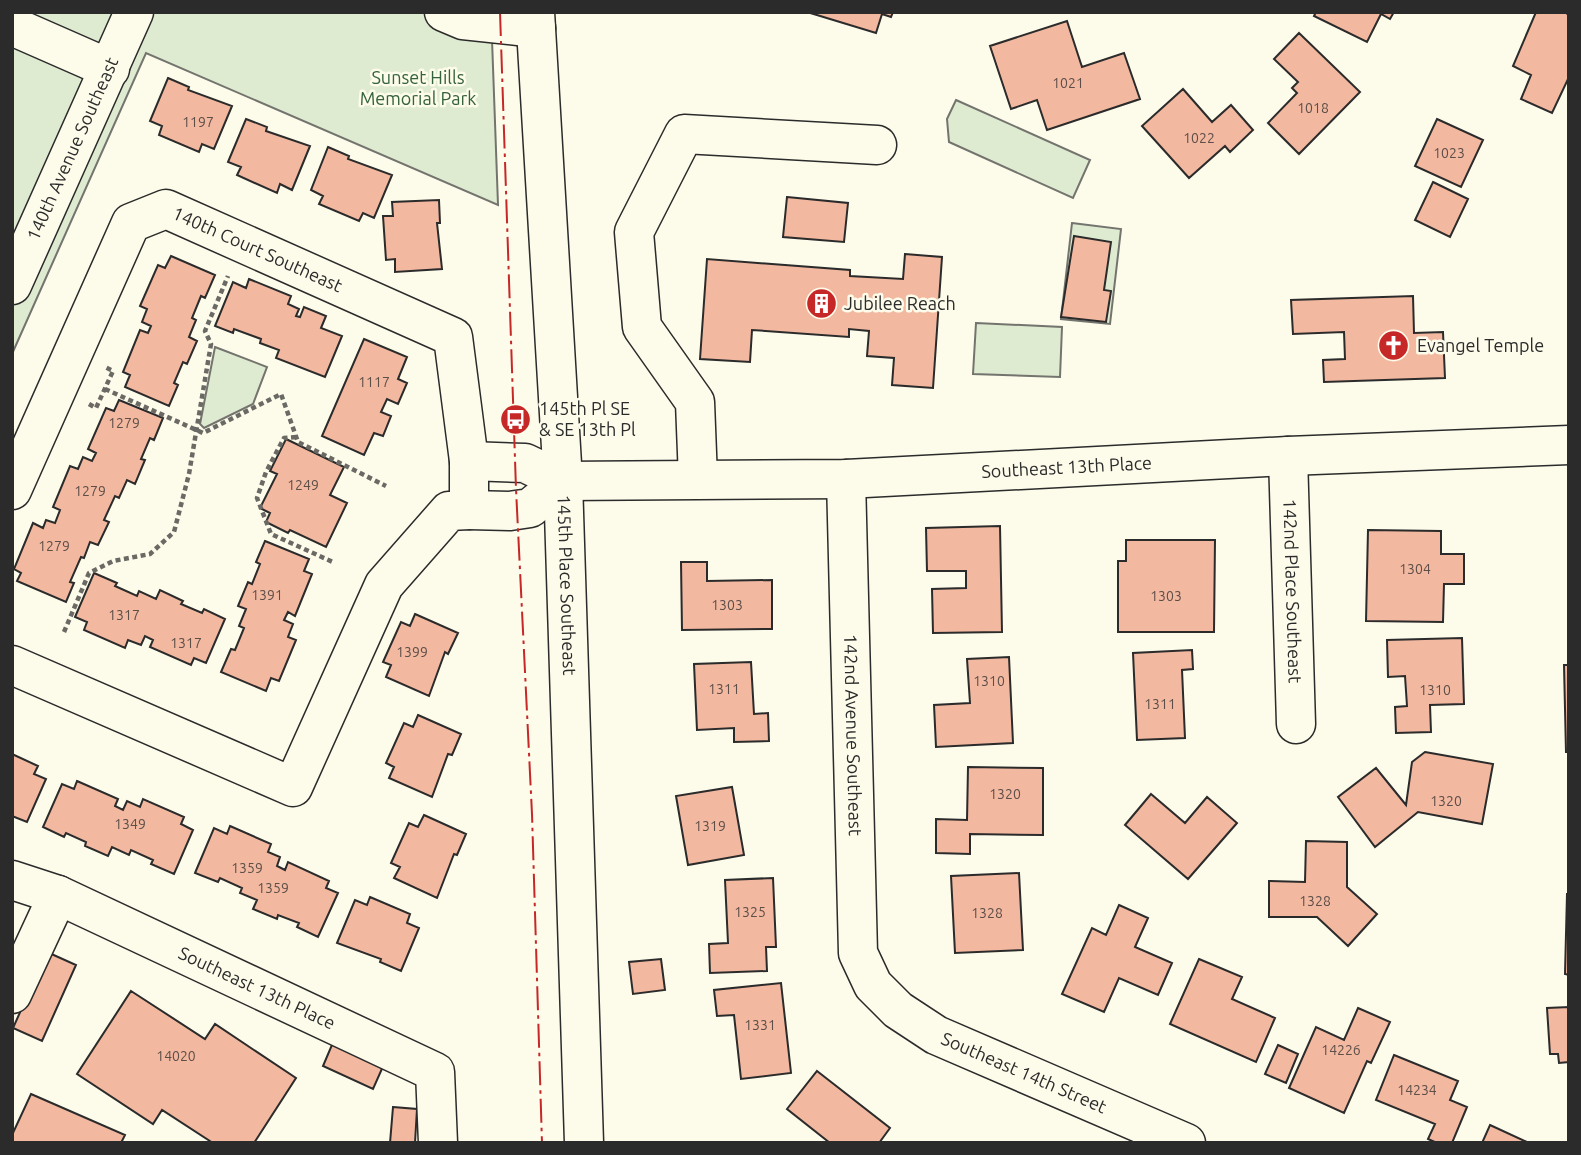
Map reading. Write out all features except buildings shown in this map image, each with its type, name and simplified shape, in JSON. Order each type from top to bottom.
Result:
[{"type":"street","name":"140th Avenue Southeast","points":[[12,285],[134,12]]},
{"type":"street","points":[[444,12],[463,20],[536,20]]},
{"type":"street","name":"145th Place Southeast","points":[[536,20],[563,481],[584,1143]]},
{"type":"street","points":[[12,26],[110,69]]},
{"type":"street","points":[[698,479],[695,402],[642,327],[634,232],[684,134],[877,145]]},
{"type":"street","name":"140th Court Southeast","points":[[12,490],[131,223],[166,209],[453,337],[469,461],[469,510]]},
{"type":"street","name":"Southeast 13th Place","points":[[563,481],[846,479],[1289,456],[1569,445]]},
{"type":"street","name":"142nd Place Southeast","points":[[1289,456],[1296,724]]},
{"type":"street","points":[[12,665],[293,787],[384,585],[449,511],[510,511],[530,508],[563,481],[525,463],[469,461]]},
{"type":"street","name":"142nd Avenue Southeast","points":[[846,479],[858,953],[873,985]]},
{"type":"street","name":"Southeast 13th Place","points":[[12,880],[58,895],[435,1072],[438,1143]]},
{"type":"street","points":[[12,994],[58,895]]},
{"type":"street","name":"Southeast 14th Street","points":[[873,985],[898,1010],[936,1035],[1186,1143]]},
{"type":"path","points":[[64,632],[89,573],[113,561],[150,554],[174,531],[190,474],[211,344],[205,331],[233,266]]},
{"type":"path","points":[[105,389],[203,433],[281,394],[298,442],[386,486]]},
{"type":"path","points":[[296,437],[284,438],[266,472],[257,498],[271,534],[335,563]]},
{"type":"green space","name":"Sunset Hills Memorial Park","points":[[12,12],[491,12],[498,205],[146,53],[12,354]]},
{"type":"green space","points":[[956,100],[1090,160],[1073,198],[949,142],[947,119]]},
{"type":"green space","points":[[1072,223],[1121,229],[1110,324],[1061,319]]},
{"type":"green space","points":[[976,323],[1062,327],[1060,377],[973,374]]},
{"type":"green space","points":[[215,347],[267,367],[253,404],[204,428],[200,424]]},
{"type":"power","points":[[500,12],[516,489],[532,814],[542,1143]]},
{"type":"place","name":"Jubilee Reach","points":[[821,304]]},
{"type":"place","name":"Evangel Temple","points":[[1394,346]]},
{"type":"place","name":"145th Pl SE & SE 13th Pl","points":[[516,419]]}]
